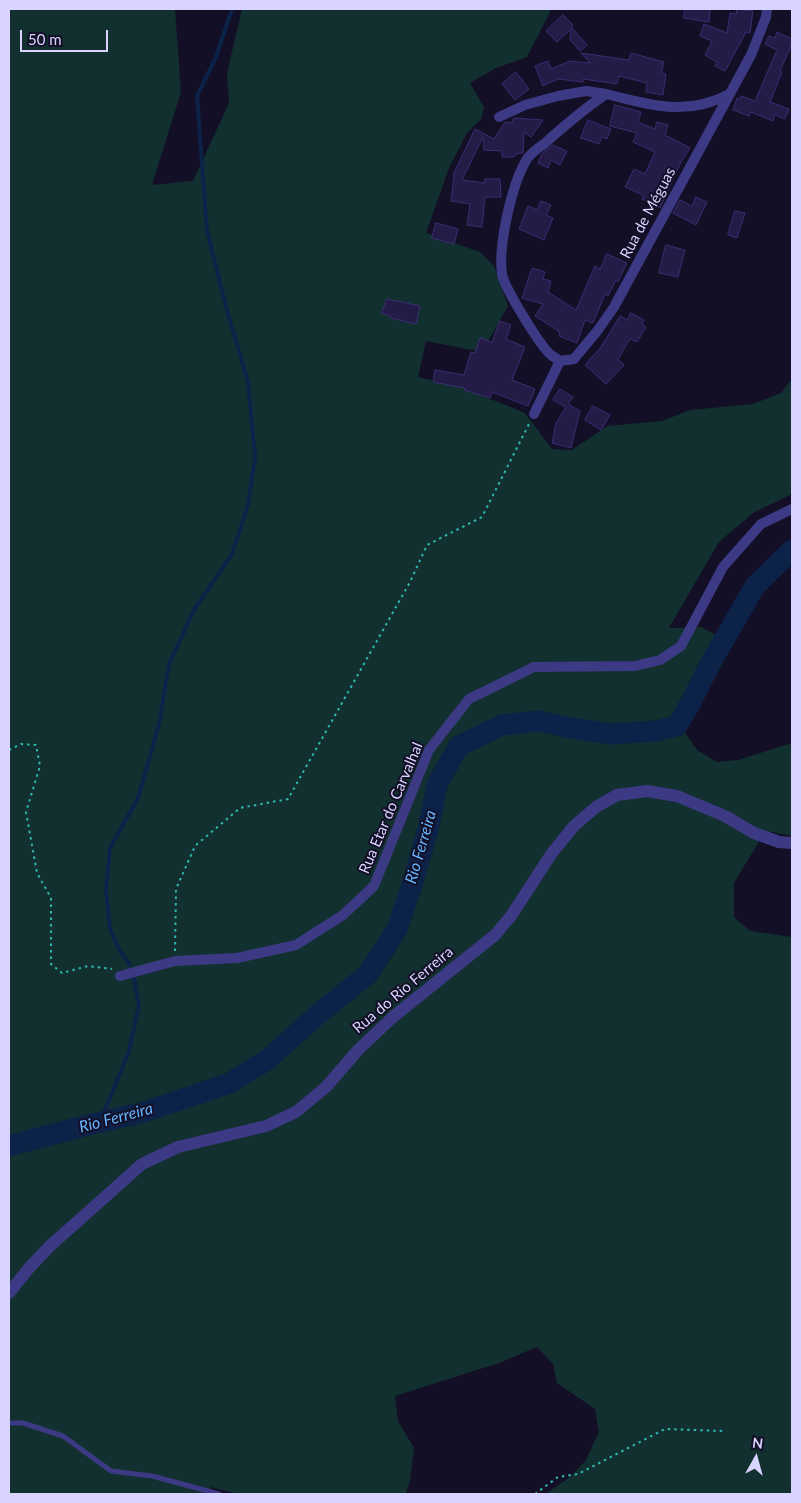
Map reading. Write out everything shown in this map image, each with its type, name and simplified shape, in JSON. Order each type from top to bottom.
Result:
[{"type":"street","name":"Rua de Méguas","points":[[560,361],[574,358],[598,330],[614,307],[751,55],[766,17],[767,9]]},
{"type":"street","points":[[499,117],[525,105],[586,91],[666,107],[692,107],[715,102],[730,94]]},
{"type":"street","points":[[534,414],[560,361],[550,354],[536,336],[515,302],[502,275],[502,253],[508,210],[515,186],[527,158],[584,109],[606,94]]},
{"type":"street","name":"Rua Etar do Carvalhal","points":[[120,976],[174,961],[237,958],[296,945],[343,915],[374,886],[430,750],[469,699],[534,667],[636,666],[660,660],[681,646],[723,567],[761,524],[792,508]]},
{"type":"street","name":"Rua do Rio Ferreira","points":[[9,1293],[50,1246],[142,1164],[178,1147],[266,1126],[296,1112],[326,1087],[358,1050],[393,1017],[496,935],[520,903],[552,853],[574,826],[596,808],[617,796],[647,790],[677,796],[725,816],[754,833],[779,842],[792,843]]},
{"type":"lane","points":[[9,1422],[24,1423],[63,1436],[110,1471],[152,1476],[219,1494]]},
{"type":"path","points":[[174,961],[176,889],[195,846],[240,808],[288,799],[410,582],[427,545],[482,517],[534,414]]},
{"type":"path","points":[[9,750],[21,744],[36,746],[38,752],[40,766],[26,812],[37,873],[51,898],[51,964],[62,973],[88,966],[118,970],[120,976]]},
{"type":"path","points":[[535,1494],[558,1477],[578,1474],[665,1429],[724,1432]]},
{"type":"green space","points":[[9,9],[175,9],[181,92],[152,185],[193,181],[229,103],[227,73],[242,9],[549,9],[551,10],[527,57],[496,68],[470,83],[484,107],[481,119],[467,133],[449,168],[426,233],[480,252],[494,266],[508,306],[482,352],[426,341],[418,377],[461,387],[525,413],[552,449],[572,450],[607,426],[662,421],[690,410],[753,404],[781,393],[792,379],[792,494],[753,513],[719,542],[669,628],[701,627],[733,644],[685,733],[697,750],[717,762],[738,760],[792,743],[792,836],[772,832],[761,838],[734,883],[734,917],[750,931],[792,937],[792,1494],[545,1494],[569,1478],[586,1460],[599,1432],[595,1409],[557,1383],[553,1364],[537,1347],[499,1363],[395,1396],[398,1421],[414,1448],[410,1480],[406,1494],[238,1494],[211,1487],[209,1494],[9,1494]]},
{"type":"building","points":[[685,9],[710,9],[709,22],[684,18]]},
{"type":"building","points":[[737,9],[753,11],[750,33],[746,32],[725,71],[715,66],[717,62],[705,55],[712,41],[700,36],[704,24],[727,33],[730,13],[736,14]]},
{"type":"building","points":[[563,15],[587,45],[580,51],[570,40],[571,29],[557,42],[546,31]]},
{"type":"building","points":[[777,32],[792,39],[792,44],[780,71],[782,72],[770,102],[789,109],[785,119],[775,115],[773,121],[751,112],[749,116],[733,110],[737,98],[740,99],[741,96],[755,101],[777,50],[765,44],[769,36],[775,38]]},
{"type":"building","points":[[581,53],[629,60],[631,53],[664,62],[661,73],[666,74],[663,95],[646,92],[647,83],[619,76],[617,84],[583,79],[583,82],[558,79],[543,86],[535,66],[548,61],[551,69],[570,61],[590,63]]},
{"type":"building","points":[[516,72],[529,89],[515,100],[502,84]]},
{"type":"building","points":[[615,105],[641,112],[638,122],[655,129],[657,122],[668,125],[665,135],[690,148],[681,162],[660,208],[642,199],[643,195],[625,187],[634,169],[645,174],[655,152],[633,142],[637,133],[610,126]]},
{"type":"building","points":[[514,118],[543,120],[531,137],[524,132],[523,153],[516,154],[514,157],[502,157],[502,151],[484,150],[483,137],[462,180],[485,183],[484,179],[500,179],[501,197],[485,197],[482,227],[467,225],[470,204],[451,201],[453,175],[475,129],[494,139],[505,122],[511,123]]},
{"type":"building","points":[[588,120],[611,129],[607,139],[602,137],[599,144],[581,138]]},
{"type":"building","points":[[553,145],[567,151],[560,165],[551,160],[548,168],[538,163],[542,154]]},
{"type":"building","points":[[696,197],[707,202],[696,225],[673,213],[680,200],[692,206]]},
{"type":"building","points":[[541,201],[551,205],[546,215],[553,218],[544,240],[519,229],[528,206],[537,210]]},
{"type":"building","points":[[735,211],[745,213],[737,238],[728,235]]},
{"type":"building","points":[[436,223],[458,229],[454,244],[432,238]]},
{"type":"building","points":[[666,245],[685,250],[678,277],[659,273]]},
{"type":"building","points":[[607,254],[627,263],[618,282],[616,280],[608,296],[605,294],[593,323],[585,320],[577,343],[559,336],[560,332],[535,316],[543,304],[522,298],[532,268],[545,272],[543,279],[551,281],[548,292],[576,310],[595,266],[600,269]]},
{"type":"building","points":[[387,299],[420,306],[416,324],[391,318],[391,316],[382,313]]},
{"type":"building","points":[[631,313],[644,320],[642,324],[646,327],[637,342],[630,339],[618,359],[624,365],[606,384],[585,365],[601,347],[620,316],[627,320]]},
{"type":"building","points":[[500,321],[511,325],[506,339],[525,347],[512,380],[535,389],[528,406],[492,392],[490,398],[464,390],[465,388],[433,382],[435,370],[464,375],[471,352],[475,353],[480,338],[492,342]]},
{"type":"building","points":[[560,389],[573,397],[568,404],[580,411],[571,448],[552,443],[556,423],[566,407],[553,400]]},
{"type":"building","points":[[593,406],[610,415],[601,430],[585,420]]},
{"type":"waterway","points":[[130,965],[119,950],[110,928],[106,891],[110,848],[138,798],[159,724],[169,664],[195,608],[232,554],[248,505],[255,457],[248,382],[226,307],[207,231],[197,96],[216,57],[232,9]]},
{"type":"waterway","name":"Rio Ferreira","points":[[9,1146],[144,1112],[230,1083],[267,1060],[316,1016],[368,974],[397,929],[428,829],[438,782],[459,746],[502,725],[538,721],[612,734],[656,731],[677,726],[755,586],[792,550]]},
{"type":"waterway","points":[[100,1122],[128,1054],[139,1006],[134,978]]}]
